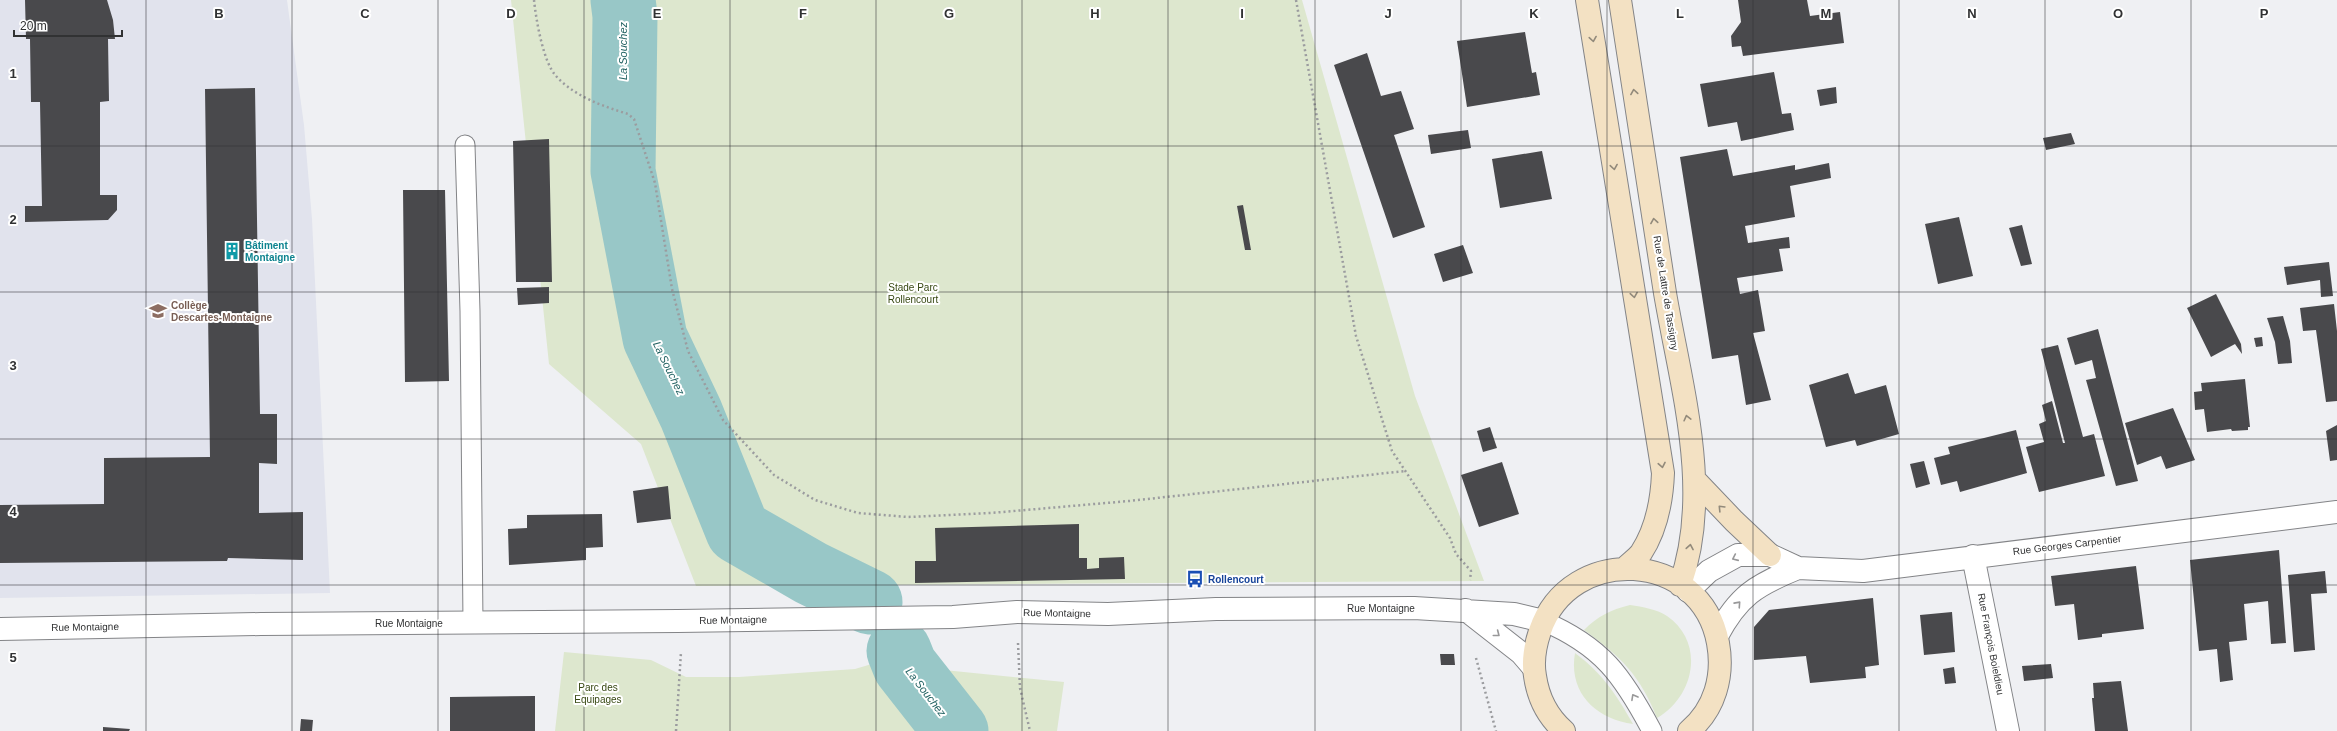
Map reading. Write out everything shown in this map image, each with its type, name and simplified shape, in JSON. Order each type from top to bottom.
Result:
[{"type":"main road","points":[[1587,0],[1663,473],[1662,492],[1656,520],[1641,553],[1625,568]]},
{"type":"main road","name":"Rue de Lattre de Tassigny","points":[[1620,0],[1666,293],[1685,408],[1691,432],[1694,479],[1692,537],[1684,588]]},
{"type":"main road","points":[[1694,479],[1745,532],[1770,555]]},
{"type":"main road","points":[[1564,731],[1545,708],[1537,688],[1533,667],[1535,646],[1543,621],[1551,607],[1565,592],[1582,580],[1600,572],[1625,568],[1668,576],[1684,588],[1701,604],[1710,619],[1717,636],[1720,655],[1720,673],[1716,691],[1708,708],[1689,731]]},
{"type":"main road","points":[[1706,731],[1708,708]]},
{"type":"street","name":"Rue Georges Carpentier","points":[[1684,588],[1709,571],[1738,555],[1770,555],[1798,568],[1863,571],[1973,556],[2337,512]]},
{"type":"street","name":"Rue François Boieldieu","points":[[1973,556],[2008,731]]},
{"type":"street","name":"Rue Georges Carpentier","points":[[1717,636],[1728,615],[1750,591],[1775,577],[1798,568]]},
{"type":"street","name":"Rue Montaigne","points":[[0,629],[953,617],[1016,612],[1108,614],[1216,609],[1414,608],[1514,614],[1543,621]]},
{"type":"street","points":[[1466,610],[1521,653],[1533,667]]},
{"type":"lane","points":[[465,145],[470,311],[473,623]]},
{"type":"lane","points":[[1543,621],[1580,640],[1605,659],[1632,692],[1652,731]]},
{"type":"path","points":[[534,0],[538,33],[554,75],[577,94],[628,114],[634,119],[655,183],[672,289],[688,351],[723,420],[774,475],[815,500],[858,514],[908,517],[991,513],[1136,500],[1405,471]]},
{"type":"path","points":[[1296,0],[1356,336],[1392,451],[1450,538],[1456,554],[1471,571],[1466,610]]},
{"type":"path","points":[[1016,612],[1020,688],[1030,731]]},
{"type":"path","points":[[676,731],[682,657],[678,621]]},
{"type":"path","points":[[1475,655],[1496,731]]},
{"type":"shaded area","name":"Collège Descartes-Montaigne","points":[[0,0],[287,0],[304,125],[312,219],[330,593],[0,598]]},
{"type":"green space","name":"Stade Parc Rollencourt","points":[[511,0],[1302,0],[1415,396],[1484,581],[696,586],[641,444],[549,364]]},
{"type":"green space","points":[[1630,605],[1654,610],[1667,616],[1679,627],[1687,640],[1691,655],[1687,684],[1680,697],[1670,709],[1657,718],[1644,690],[1628,668],[1609,649],[1584,630],[1605,614]]},
{"type":"green space","name":"Parc des Equipages","points":[[564,652],[651,660],[686,677],[739,677],[855,669],[875,663],[1064,682],[1057,731],[555,731]]},
{"type":"green space","points":[[1575,653],[1585,661],[1608,685],[1621,703],[1633,724],[1607,716],[1588,702],[1581,692],[1576,680],[1574,667]]},
{"type":"building","points":[[25,0],[107,0],[113,20],[115,39],[108,39],[109,101],[100,102],[100,195],[117,195],[117,210],[108,220],[25,222],[25,206],[42,206],[40,102],[31,102],[30,39],[26,39]]},
{"type":"building","points":[[1738,0],[1807,0],[1810,16],[1840,12],[1844,43],[1743,56],[1741,46],[1732,47],[1731,36],[1741,22]]},
{"type":"building","points":[[1525,32],[1532,73],[1536,72],[1540,95],[1467,107],[1457,41]]},
{"type":"building","points":[[1367,53],[1381,96],[1401,91],[1414,129],[1394,135],[1425,227],[1393,238],[1334,65]]},
{"type":"building","points":[[1774,72],[1782,114],[1791,113],[1794,130],[1741,141],[1737,122],[1708,127],[1700,84]]},
{"type":"building","points":[[1836,87],[1837,103],[1820,106],[1817,90]]},
{"type":"building","points":[[255,88],[260,414],[277,414],[277,464],[259,463],[259,513],[303,512],[303,560],[228,558],[227,561],[0,563],[0,505],[104,504],[104,458],[210,457],[205,89]]},
{"type":"building","points":[[1468,130],[1471,148],[1431,154],[1428,135]]},
{"type":"building","points":[[2071,133],[2075,144],[2046,150],[2043,138]]},
{"type":"building","points":[[549,139],[552,282],[516,282],[513,141]]},
{"type":"building","points":[[1727,149],[1733,176],[1795,165],[1795,170],[1829,163],[1831,178],[1790,186],[1795,217],[1745,226],[1748,243],[1789,237],[1790,248],[1779,249],[1783,271],[1737,278],[1740,294],[1758,290],[1765,331],[1753,333],[1771,400],[1746,405],[1738,355],[1712,359],[1680,157]]},
{"type":"building","points":[[1542,151],[1552,199],[1500,208],[1492,159]]},
{"type":"building","points":[[403,190],[445,190],[449,381],[405,382]]},
{"type":"building","points":[[1243,205],[1251,250],[1245,250],[1237,206]]},
{"type":"building","points":[[1959,217],[1973,276],[1938,284],[1925,224]]},
{"type":"building","points":[[2022,225],[2032,264],[2021,266],[2009,228]]},
{"type":"building","points":[[1463,245],[1473,273],[1443,282],[1434,254]]},
{"type":"building","points":[[2329,262],[2333,296],[2321,297],[2320,280],[2287,285],[2284,267]]},
{"type":"building","points":[[549,287],[549,303],[518,305],[517,288]]},
{"type":"building","points":[[2216,294],[2241,344],[2242,354],[2235,344],[2211,357],[2187,308]]},
{"type":"building","points":[[2334,304],[2337,331],[2337,401],[2326,402],[2316,330],[2303,331],[2300,308]]},
{"type":"building","points":[[2283,316],[2290,341],[2292,363],[2278,364],[2275,342],[2267,318]]},
{"type":"building","points":[[2098,329],[2138,481],[2116,486],[2086,380],[2096,378],[2092,360],[2075,365],[2067,338]]},
{"type":"building","points":[[2262,337],[2263,346],[2256,347],[2254,338]]},
{"type":"building","points":[[2058,345],[2083,437],[2094,434],[2105,476],[2039,492],[2026,447],[2044,442],[2039,424],[2046,421],[2042,405],[2052,401],[2063,443],[2065,443],[2041,349]]},
{"type":"building","points":[[1848,373],[1855,394],[1886,385],[1899,434],[1857,446],[1855,440],[1826,447],[1809,385]]},
{"type":"building","points":[[2245,379],[2250,427],[2248,427],[2248,430],[2232,431],[2231,429],[2207,432],[2204,409],[2195,410],[2194,392],[2202,391],[2201,383]]},
{"type":"building","points":[[2173,408],[2195,460],[2166,469],[2161,456],[2137,465],[2125,423]]},
{"type":"building","points":[[2337,425],[2337,460],[2330,461],[2326,431]]},
{"type":"building","points":[[1490,427],[1497,448],[1483,452],[1477,431]]},
{"type":"building","points":[[2016,430],[2027,473],[1960,492],[1957,481],[1941,485],[1934,458],[1950,454],[1948,447]]},
{"type":"building","points":[[1924,461],[1930,484],[1916,488],[1910,464]]},
{"type":"building","points":[[1502,462],[1519,514],[1479,527],[1461,475]]},
{"type":"building","points":[[668,486],[671,519],[637,523],[633,491]]},
{"type":"building","points":[[602,514],[603,547],[586,548],[586,560],[509,565],[508,529],[527,528],[527,515]]},
{"type":"building","points":[[1079,524],[1079,558],[1087,558],[1087,569],[1099,568],[1099,558],[1124,557],[1125,579],[915,583],[915,561],[936,561],[935,528]]},
{"type":"building","points":[[2279,550],[2286,643],[2271,644],[2268,601],[2244,604],[2247,640],[2229,642],[2233,680],[2220,682],[2217,649],[2199,651],[2190,560]]},
{"type":"building","points":[[2136,566],[2144,629],[2102,634],[2102,637],[2078,640],[2074,604],[2055,606],[2051,576]]},
{"type":"building","points":[[2325,571],[2327,593],[2311,594],[2315,650],[2294,652],[2288,575]]},
{"type":"building","points":[[1873,598],[1879,665],[1865,667],[1866,678],[1810,683],[1806,656],[1754,660],[1754,627],[1769,610]]},
{"type":"building","points":[[1952,612],[1955,652],[1924,655],[1920,615]]},
{"type":"building","points":[[1440,654],[1454,654],[1455,665],[1441,665]]},
{"type":"building","points":[[2051,664],[2053,678],[2024,681],[2022,666]]},
{"type":"building","points":[[1954,667],[1956,683],[1945,684],[1943,669]]},
{"type":"building","points":[[2121,681],[2128,731],[2095,731],[2092,698],[2094,698],[2093,683]]},
{"type":"building","points":[[535,696],[535,731],[450,731],[450,697]]},
{"type":"building","points":[[301,719],[313,720],[312,731],[300,731]]},
{"type":"building","points":[[103,727],[130,729],[129,731],[103,731]]},
{"type":"waterway","name":"La Souchez","points":[[623,0],[625,16],[623,171],[655,338],[691,414],[738,531],[811,573],[870,602]]},
{"type":"waterway","name":"La Souchez","points":[[899,651],[905,666],[956,731]]},
{"type":"place","name":"Bâtiment Montaigne","points":[[232,251]]},
{"type":"place","name":"Collège Descartes-Montaigne","points":[[158,311]]},
{"type":"place","name":"Rollencourt","points":[[1195,579]]}]
